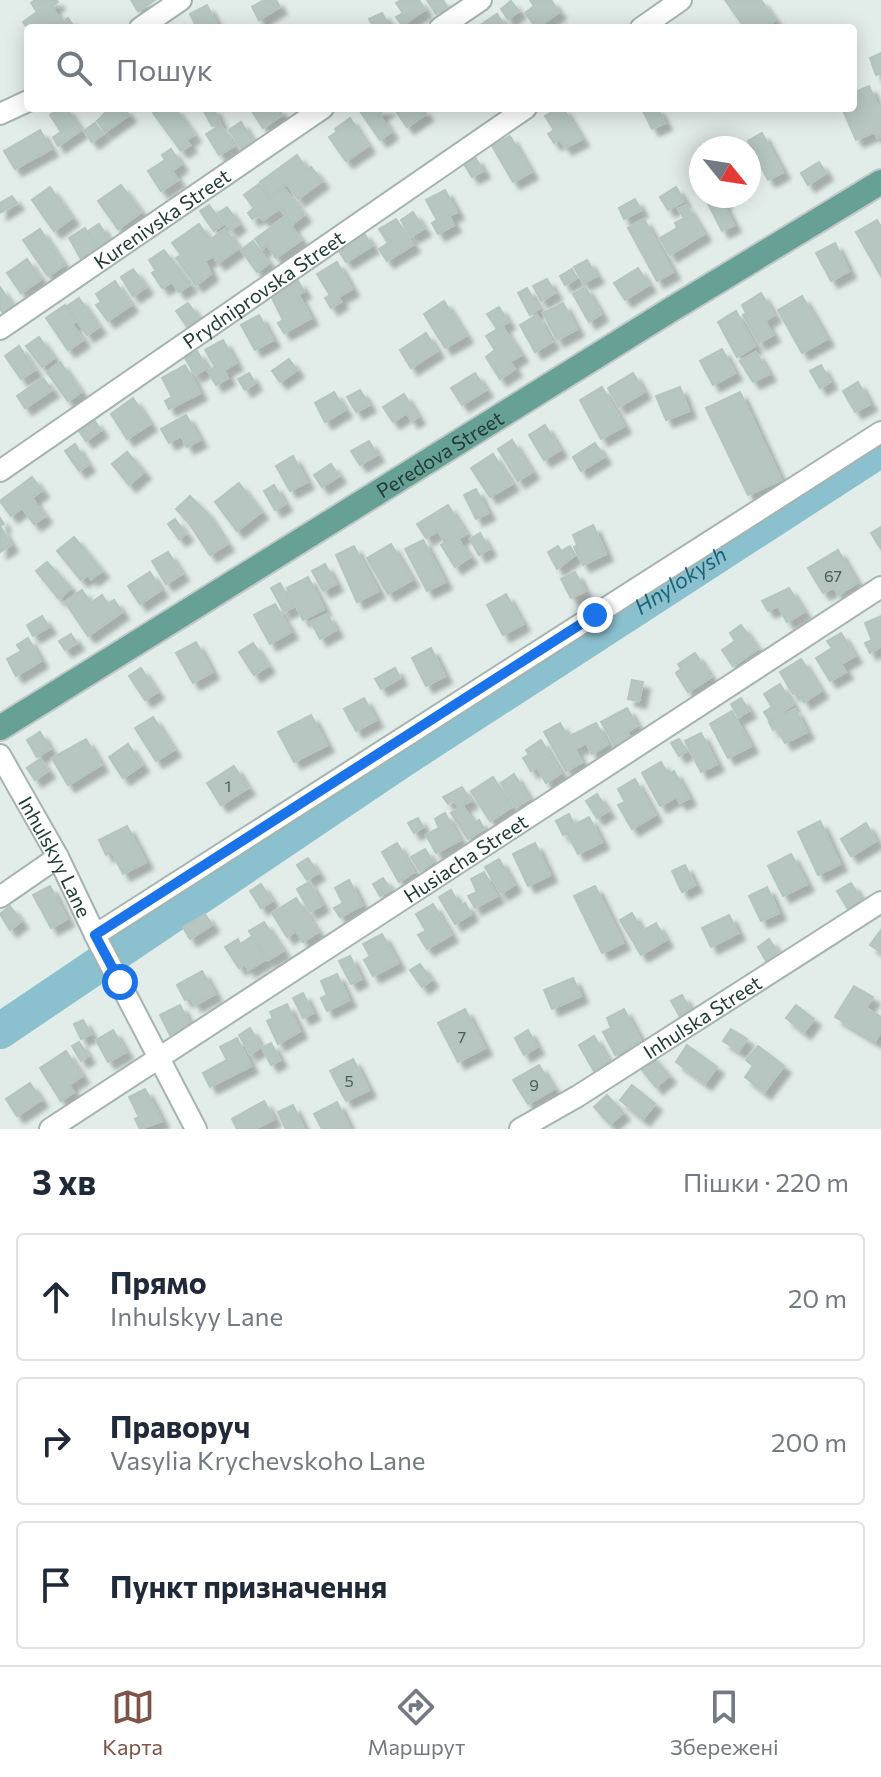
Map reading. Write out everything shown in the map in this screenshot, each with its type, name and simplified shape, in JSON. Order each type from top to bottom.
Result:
[{"type":"main road","name":"Peredova Street","points":[[0,728],[881,182]]},
{"type":"street","points":[[146,24],[181,0]]},
{"type":"street","points":[[446,24],[481,0]]},
{"type":"street","points":[[647,24],[681,0]]},
{"type":"street","points":[[0,114],[24,103]]},
{"type":"street","name":"Kurenivska Street","points":[[0,329],[317,112]]},
{"type":"street","name":"Prydniprovska Street","points":[[0,471],[520,112]]},
{"type":"street","points":[[97,939],[881,432]]},
{"type":"street","name":"Husiacha Street","points":[[50,1129],[881,587]]},
{"type":"street","name":"Inhulskyy Lane","points":[[0,755],[58,857],[196,1129]]},
{"type":"street","points":[[0,897],[58,857]]},
{"type":"street","name":"Inhulska Street","points":[[520,1129],[578,1096],[881,902]]},
{"type":"building","points":[[35,0],[56,0],[58,2],[52,7],[60,19],[53,24],[24,24],[23,22],[37,12],[31,3]]},
{"type":"building","points":[[131,0],[155,0],[138,11]]},
{"type":"building","points":[[264,0],[276,0],[280,7],[259,20],[252,7]]},
{"type":"building","points":[[419,0],[425,10],[401,24],[396,17],[403,13],[396,3]]},
{"type":"building","points":[[427,0],[443,0],[447,7],[436,14]]},
{"type":"building","points":[[530,0],[551,0],[559,12],[542,24],[534,24],[525,13],[534,6]]},
{"type":"building","points":[[725,0],[761,0],[775,20],[770,24],[742,24]]},
{"type":"building","points":[[511,1],[519,11],[508,19],[501,9]]},
{"type":"building","points":[[207,5],[217,24],[195,24],[190,14]]},
{"type":"building","points":[[382,13],[388,24],[372,24],[369,19]]},
{"type":"building","points":[[497,14],[503,24],[482,24]]},
{"type":"building","points":[[68,18],[72,24],[53,24],[60,19],[63,22]]},
{"type":"building","points":[[881,53],[881,73],[876,75],[870,58]]},
{"type":"building","points":[[869,86],[878,107],[881,105],[881,136],[877,138],[875,132],[856,140],[844,112],[857,112],[857,91]]},
{"type":"building","points":[[69,112],[81,130],[58,146],[53,137],[61,132],[50,115]]},
{"type":"building","points":[[106,112],[127,112],[129,115],[105,132],[97,121]]},
{"type":"building","points":[[178,112],[194,135],[186,140],[190,145],[181,151],[153,113]]},
{"type":"building","points":[[204,112],[215,112],[220,122],[212,126]]},
{"type":"building","points":[[253,112],[280,112],[282,115],[263,128]]},
{"type":"building","points":[[361,112],[382,112],[379,114],[391,132],[380,140]]},
{"type":"building","points":[[425,112],[426,114],[407,127],[397,113]]},
{"type":"building","points":[[552,112],[565,112],[582,139],[565,148],[560,140],[554,143],[548,134],[554,130],[545,116]]},
{"type":"building","points":[[644,112],[659,112],[665,123],[652,129]]},
{"type":"building","points":[[350,118],[368,146],[346,161],[329,137]]},
{"type":"building","points":[[241,122],[253,141],[242,149],[229,130]]},
{"type":"building","points":[[95,123],[103,134],[92,142],[84,131]]},
{"type":"building","points":[[221,125],[234,146],[219,155],[206,134]]},
{"type":"building","points":[[40,130],[51,149],[15,169],[4,151]]},
{"type":"building","points":[[762,133],[783,172],[768,180],[761,166],[761,136],[757,136]]},
{"type":"building","points":[[510,136],[531,172],[513,182],[492,146]]},
{"type":"building","points":[[171,149],[181,164],[172,171],[178,180],[161,191],[148,171],[165,160],[162,155]]},
{"type":"building","points":[[297,155],[307,170],[311,167],[322,181],[298,199],[287,184],[270,197],[260,182]]},
{"type":"building","points":[[475,157],[483,171],[472,177],[464,164]]},
{"type":"building","points":[[819,162],[826,173],[808,185],[801,173]]},
{"type":"building","points":[[259,184],[278,210],[263,220],[259,215],[252,219],[248,213],[254,208],[244,195]]},
{"type":"building","points":[[121,185],[141,212],[118,229],[98,201]]},
{"type":"building","points":[[50,187],[72,218],[54,231],[32,200]]},
{"type":"building","points":[[676,187],[684,201],[668,210],[660,197]]},
{"type":"building","points":[[284,188],[304,215],[292,224],[272,197]]},
{"type":"building","points":[[445,190],[457,212],[449,216],[454,225],[438,234],[432,223],[437,220],[426,200]]},
{"type":"building","points":[[12,196],[17,203],[0,213],[0,203]]},
{"type":"building","points":[[635,199],[641,210],[624,219],[619,208]]},
{"type":"building","points":[[209,205],[223,224],[214,231],[200,211]]},
{"type":"building","points":[[686,205],[704,234],[670,255],[660,238],[677,228],[675,223],[684,218],[678,209]]},
{"type":"building","points":[[227,207],[239,224],[231,230],[218,213]]},
{"type":"building","points":[[710,208],[725,208],[734,225],[722,231]]},
{"type":"building","points":[[413,212],[424,229],[411,236],[401,220]]},
{"type":"building","points":[[285,217],[301,240],[276,258],[267,245],[262,249],[255,239]]},
{"type":"building","points":[[396,219],[413,245],[387,261],[379,249],[388,243],[379,229]]},
{"type":"building","points":[[644,219],[673,272],[657,281],[628,228]]},
{"type":"building","points":[[877,220],[881,227],[881,276],[856,232]]},
{"type":"building","points":[[99,224],[109,240],[98,247],[88,231]]},
{"type":"building","points":[[199,224],[210,240],[225,229],[239,248],[218,263],[213,256],[205,261],[211,274],[196,285],[176,258],[181,255],[172,243]]},
{"type":"building","points":[[85,228],[97,249],[81,259],[69,238]]},
{"type":"building","points":[[40,229],[64,265],[48,276],[23,240]]},
{"type":"building","points":[[363,232],[372,246],[346,262],[337,248]]},
{"type":"building","points":[[253,241],[269,263],[257,272],[241,250]]},
{"type":"building","points":[[835,243],[849,271],[831,281],[816,253]]},
{"type":"building","points":[[164,250],[190,285],[179,292],[172,282],[162,288],[152,273],[156,271],[149,260]]},
{"type":"building","points":[[27,259],[41,279],[21,293],[7,273]]},
{"type":"building","points":[[587,260],[597,276],[583,283],[574,267]]},
{"type":"building","points":[[337,262],[352,289],[338,297],[341,302],[331,308],[325,298],[330,295],[317,274]]},
{"type":"building","points":[[638,268],[649,285],[625,300],[614,283]]},
{"type":"building","points":[[133,269],[146,287],[133,296],[121,277]]},
{"type":"building","points":[[572,269],[577,278],[565,285],[560,276]]},
{"type":"building","points":[[547,279],[555,293],[541,301],[533,286]]},
{"type":"building","points":[[115,281],[131,305],[108,321],[96,305],[101,302],[96,294]]},
{"type":"building","points":[[298,281],[304,291],[298,294],[311,318],[284,333],[278,323],[283,320],[271,296]]},
{"type":"building","points":[[0,287],[13,306],[3,313],[0,309]]},
{"type":"building","points":[[585,287],[601,314],[589,322],[573,294]]},
{"type":"building","points":[[527,288],[539,309],[530,315],[518,293]]},
{"type":"building","points":[[761,293],[774,315],[765,321],[773,335],[759,343],[743,315],[746,313],[742,305]]},
{"type":"building","points":[[802,296],[827,339],[802,353],[778,310]]},
{"type":"building","points":[[79,298],[99,327],[87,335],[67,306]]},
{"type":"building","points":[[444,301],[466,336],[445,348],[424,314]]},
{"type":"building","points":[[188,303],[200,320],[188,328],[176,311]]},
{"type":"building","points":[[563,303],[577,329],[557,340],[543,313]]},
{"type":"building","points":[[65,305],[76,321],[72,324],[83,340],[68,350],[46,318]]},
{"type":"building","points":[[499,307],[508,322],[497,329],[487,314]]},
{"type":"building","points":[[736,311],[755,346],[737,357],[718,322]]},
{"type":"building","points":[[259,315],[273,340],[255,350],[241,325]]},
{"type":"building","points":[[537,315],[552,342],[535,352],[520,325]]},
{"type":"building","points":[[502,326],[521,355],[510,362],[515,369],[500,379],[486,357],[495,350],[486,336]]},
{"type":"building","points":[[426,333],[437,351],[411,368],[400,350]]},
{"type":"building","points":[[39,337],[54,358],[42,367],[26,346]]},
{"type":"building","points":[[223,340],[236,363],[224,370],[228,378],[216,385],[208,371],[215,367],[205,350]]},
{"type":"building","points":[[19,346],[35,370],[21,379],[5,356]]},
{"type":"building","points":[[722,349],[735,373],[713,385],[700,361]]},
{"type":"building","points":[[197,351],[207,368],[195,375],[185,358]]},
{"type":"building","points":[[756,352],[769,374],[753,382],[740,361]]},
{"type":"building","points":[[289,359],[297,370],[280,382],[272,371]]},
{"type":"building","points":[[60,362],[81,392],[68,401],[47,372]]},
{"type":"building","points":[[185,365],[200,393],[169,409],[165,401],[172,397],[162,378]]},
{"type":"building","points":[[821,365],[830,382],[820,388],[810,371]]},
{"type":"building","points":[[249,373],[255,383],[245,390],[238,379]]},
{"type":"building","points":[[475,373],[486,390],[462,405],[451,388]]},
{"type":"building","points":[[633,373],[644,392],[619,407],[608,388]]},
{"type":"building","points":[[43,378],[52,390],[25,408],[17,396]]},
{"type":"building","points":[[858,382],[870,404],[855,412],[843,391]]},
{"type":"building","points":[[602,387],[624,426],[601,439],[580,400]]},
{"type":"building","points":[[680,387],[689,411],[666,420],[656,396]]},
{"type":"building","points":[[360,390],[369,405],[356,412],[347,397]]},
{"type":"building","points":[[334,392],[345,410],[325,422],[315,403]]},
{"type":"building","points":[[740,392],[781,480],[748,495],[706,408]]},
{"type":"building","points":[[404,394],[418,417],[411,421],[407,413],[393,422],[383,407]]},
{"type":"building","points":[[133,398],[150,424],[127,439],[111,414]]},
{"type":"building","points":[[186,415],[200,440],[187,447],[181,436],[169,443],[161,429]]},
{"type":"building","points":[[94,420],[101,430],[86,441],[79,431]]},
{"type":"building","points":[[545,425],[560,450],[544,460],[529,435]]},
{"type":"building","points":[[512,440],[532,472],[518,481],[498,449]]},
{"type":"building","points":[[369,441],[377,455],[360,465],[351,451]]},
{"type":"building","points":[[595,443],[604,457],[581,471],[573,457]]},
{"type":"building","points":[[75,444],[88,465],[79,471],[65,451]]},
{"type":"building","points":[[127,452],[144,472],[129,485],[112,464]]},
{"type":"building","points":[[493,454],[512,484],[490,497],[471,468]]},
{"type":"building","points":[[293,456],[307,482],[290,491],[276,466]]},
{"type":"building","points":[[331,464],[339,476],[322,487],[314,475]]},
{"type":"building","points":[[32,477],[42,490],[32,498],[45,516],[34,524],[22,508],[11,516],[0,501]]},
{"type":"building","points":[[239,483],[261,512],[237,531],[215,502]]},
{"type":"building","points":[[274,485],[285,504],[275,510],[264,491]]},
{"type":"building","points":[[476,489],[488,513],[476,519],[464,495]]},
{"type":"building","points":[[190,496],[206,512],[227,544],[210,555],[176,509]]},
{"type":"building","points":[[448,505],[466,534],[458,539],[470,557],[455,567],[441,545],[445,543],[438,531],[426,538],[417,524]]},
{"type":"building","points":[[175,519],[186,534],[179,539],[168,524]]},
{"type":"building","points":[[593,525],[606,554],[583,565],[574,547],[577,545],[573,535]]},
{"type":"building","points":[[0,526],[11,545],[0,552]]},
{"type":"building","points":[[881,527],[881,549],[871,533]]},
{"type":"building","points":[[480,533],[489,549],[479,555],[470,539]]},
{"type":"building","points":[[74,537],[102,571],[91,579],[88,575],[81,580],[57,551]]},
{"type":"building","points":[[423,540],[445,582],[427,591],[405,549]]},
{"type":"building","points":[[391,544],[412,580],[388,594],[367,558]]},
{"type":"building","points":[[354,546],[378,591],[357,602],[336,555]]},
{"type":"building","points":[[558,546],[561,551],[570,546],[575,555],[557,569],[548,552]]},
{"type":"building","points":[[838,550],[857,583],[838,595],[834,587],[823,593],[808,568]]},
{"type":"building","points":[[168,552],[182,574],[166,584],[152,561]]},
{"type":"building","points":[[47,562],[71,588],[59,599],[36,571]]},
{"type":"building","points":[[325,564],[336,584],[323,591],[312,571]]},
{"type":"building","points":[[150,572],[161,590],[140,604],[128,586]]},
{"type":"building","points":[[575,572],[585,591],[571,598],[561,579]]},
{"type":"building","points":[[308,577],[324,609],[303,620],[287,588]]},
{"type":"building","points":[[280,583],[293,607],[284,612],[271,588]]},
{"type":"building","points":[[789,588],[804,612],[787,622],[778,606],[768,611],[762,601]]},
{"type":"building","points":[[82,590],[91,603],[102,595],[108,604],[114,600],[122,612],[88,636],[65,602]]},
{"type":"building","points":[[506,594],[523,624],[503,635],[487,605]]},
{"type":"building","points":[[275,604],[291,632],[270,644],[254,615]]},
{"type":"building","points":[[327,614],[336,630],[320,639],[311,622]]},
{"type":"building","points":[[42,616],[49,627],[33,636],[27,625]]},
{"type":"building","points":[[881,616],[881,646],[870,653],[865,643],[872,640],[865,623]]},
{"type":"building","points":[[741,625],[758,649],[733,666],[722,650],[735,641],[730,633]]},
{"type":"building","points":[[841,633],[855,656],[841,664],[846,672],[830,681],[816,658],[832,648],[827,641]]},
{"type":"building","points":[[71,634],[77,643],[65,650],[59,641]]},
{"type":"building","points":[[28,638],[41,661],[16,676],[7,659],[21,651],[17,645]]},
{"type":"building","points":[[196,642],[212,672],[193,683],[176,653]]},
{"type":"building","points":[[253,643],[268,666],[254,675],[239,652]]},
{"type":"building","points":[[431,648],[445,676],[426,686],[412,658]]},
{"type":"building","points":[[695,653],[711,677],[688,692],[676,673],[681,669],[678,664]]},
{"type":"building","points":[[801,659],[821,691],[804,702],[797,691],[793,694],[780,672]]},
{"type":"building","points":[[141,668],[157,692],[145,700],[129,676]]},
{"type":"building","points":[[395,668],[400,678],[381,689],[375,679]]},
{"type":"building","points":[[632,680],[643,682],[639,701],[628,699]]},
{"type":"building","points":[[780,684],[793,705],[769,720],[764,712],[772,707],[764,694]]},
{"type":"building","points":[[364,698],[376,720],[356,731],[344,709]]},
{"type":"building","points":[[741,698],[749,711],[738,717],[731,704]]},
{"type":"building","points":[[627,708],[637,726],[627,732],[630,737],[615,746],[601,722]]},
{"type":"building","points":[[795,709],[807,732],[785,743],[777,728],[773,730],[769,722]]},
{"type":"building","points":[[732,711],[751,746],[728,758],[710,724]]},
{"type":"building","points":[[311,715],[327,745],[294,762],[278,732]]},
{"type":"building","points":[[153,717],[174,750],[156,761],[135,728]]},
{"type":"building","points":[[560,723],[582,762],[566,771],[544,732]]},
{"type":"building","points":[[596,723],[608,744],[592,754],[586,743],[577,748],[570,736]]},
{"type":"building","points":[[40,732],[50,749],[37,757],[27,740]]},
{"type":"building","points":[[701,733],[717,764],[701,772],[685,741]]},
{"type":"building","points":[[86,739],[101,765],[68,785],[52,758]]},
{"type":"building","points":[[679,739],[687,751],[679,756],[671,743]]},
{"type":"building","points":[[541,740],[561,773],[546,783],[537,767],[531,771],[523,758],[529,755],[526,750]]},
{"type":"building","points":[[128,744],[142,765],[123,778],[109,757]]},
{"type":"building","points":[[40,759],[48,771],[35,780],[27,768]]},
{"type":"building","points":[[661,762],[668,775],[674,771],[689,798],[680,803],[676,797],[660,806],[642,773]]},
{"type":"building","points":[[234,766],[248,788],[221,805],[207,783]]},
{"type":"building","points":[[514,774],[529,799],[516,807],[501,783]]},
{"type":"building","points":[[493,777],[512,807],[490,821],[471,791]]},
{"type":"building","points":[[635,779],[655,815],[632,829],[618,805],[625,802],[618,789]]},
{"type":"building","points":[[462,787],[471,801],[462,805],[474,823],[479,820],[484,829],[468,839],[451,813],[459,808],[454,800],[448,804],[443,797]]},
{"type":"building","points":[[597,794],[608,811],[597,818],[586,801]]},
{"type":"building","points":[[445,813],[460,840],[436,853],[426,835],[439,828],[435,819]]},
{"type":"building","points":[[569,814],[574,825],[589,817],[602,842],[578,854],[567,833],[563,835],[556,821]]},
{"type":"building","points":[[418,818],[423,827],[414,833],[408,823]]},
{"type":"building","points":[[820,821],[840,864],[818,875],[798,832]]},
{"type":"building","points":[[866,823],[876,841],[851,856],[841,839]]},
{"type":"building","points":[[127,826],[146,862],[123,874],[112,852],[106,855],[99,840]]},
{"type":"building","points":[[397,843],[414,872],[399,882],[382,852]]},
{"type":"building","points":[[535,843],[550,875],[528,886],[513,854]]},
{"type":"building","points":[[425,849],[433,862],[420,871],[411,857]]},
{"type":"building","points":[[791,854],[807,884],[783,896],[768,866]]},
{"type":"building","points":[[308,858],[318,873],[307,880],[297,865]]},
{"type":"building","points":[[499,859],[514,885],[501,893],[485,867]]},
{"type":"building","points":[[685,865],[695,885],[682,892],[672,871]]},
{"type":"building","points":[[484,872],[497,896],[475,908],[468,896],[477,892],[471,879]]},
{"type":"building","points":[[383,878],[391,890],[380,896],[373,884]]},
{"type":"building","points":[[349,880],[362,905],[340,917],[334,908],[343,903],[335,888]]},
{"type":"building","points":[[309,882],[322,905],[310,912],[297,889]]},
{"type":"building","points":[[851,883],[862,901],[848,909],[837,891]]},
{"type":"building","points":[[261,884],[272,901],[261,908],[250,891]]},
{"type":"building","points":[[50,886],[67,919],[51,928],[33,895]]},
{"type":"building","points":[[595,886],[623,943],[602,953],[574,896]]},
{"type":"building","points":[[767,887],[779,913],[761,921],[749,896]]},
{"type":"building","points":[[451,890],[460,906],[465,903],[471,914],[455,924],[439,897]]},
{"type":"building","points":[[296,898],[318,932],[303,942],[296,931],[287,937],[272,913]]},
{"type":"building","points":[[433,904],[451,935],[427,949],[418,935],[426,931],[416,914]]},
{"type":"building","points":[[10,906],[21,921],[10,930],[0,914]]},
{"type":"building","points":[[632,913],[642,931],[656,923],[666,940],[641,955],[620,920]]},
{"type":"building","points":[[205,914],[212,925],[190,939],[183,927]]},
{"type":"building","points":[[729,915],[738,933],[711,947],[702,928]]},
{"type":"building","points":[[264,922],[283,951],[268,960],[249,931]]},
{"type":"building","points":[[881,930],[881,952],[870,945]]},
{"type":"building","points":[[382,934],[398,963],[373,976],[364,960],[370,956],[363,944]]},
{"type":"building","points":[[251,937],[265,960],[248,970],[245,964],[239,968],[225,947],[238,939],[240,944]]},
{"type":"building","points":[[769,939],[780,956],[768,964],[758,947]]},
{"type":"building","points":[[350,956],[361,979],[351,984],[339,961]]},
{"type":"building","points":[[420,964],[431,980],[422,987],[410,970]]},
{"type":"building","points":[[202,971],[215,994],[195,1005],[190,997],[185,1000],[177,985]]},
{"type":"building","points":[[337,974],[349,1000],[327,1011],[321,998],[327,995],[321,981]]},
{"type":"building","points":[[573,978],[581,996],[552,1009],[544,990]]},
{"type":"building","points":[[854,986],[873,997],[866,1008],[881,1017],[881,1031],[875,1041],[835,1017]]},
{"type":"building","points":[[303,993],[313,1013],[303,1018],[293,998]]},
{"type":"building","points":[[682,995],[693,1014],[682,1020],[671,1001]]},
{"type":"building","points":[[287,1004],[300,1031],[278,1044],[267,1021],[273,1018],[270,1012]]},
{"type":"building","points":[[180,1005],[190,1024],[170,1035],[160,1015]]},
{"type":"building","points":[[796,1005],[814,1019],[804,1032],[786,1018]]},
{"type":"building","points":[[465,1009],[485,1048],[458,1062],[438,1023]]},
{"type":"building","points":[[624,1009],[641,1041],[615,1055],[603,1032],[611,1028],[607,1018]]},
{"type":"building","points":[[83,1020],[91,1034],[81,1039],[74,1024]]},
{"type":"building","points":[[250,1028],[261,1047],[250,1054],[239,1035]]},
{"type":"building","points":[[731,1029],[747,1039],[739,1051],[723,1041]]},
{"type":"building","points":[[113,1030],[126,1052],[108,1062],[96,1040]]},
{"type":"building","points":[[528,1030],[537,1047],[524,1055],[515,1038]]},
{"type":"building","points":[[594,1036],[609,1062],[594,1071],[579,1045]]},
{"type":"building","points":[[237,1038],[251,1066],[210,1087],[203,1073],[227,1060],[220,1047]]},
{"type":"building","points":[[79,1042],[88,1056],[81,1061],[72,1046]]},
{"type":"building","points":[[271,1043],[280,1060],[271,1065],[262,1048]]},
{"type":"building","points":[[687,1045],[717,1067],[705,1083],[676,1062]]},
{"type":"building","points":[[758,1046],[784,1066],[764,1092],[745,1077],[753,1066],[746,1060]]},
{"type":"building","points":[[66,1051],[82,1076],[69,1085],[74,1092],[61,1101],[40,1068]]},
{"type":"building","points":[[650,1054],[669,1076],[656,1087],[638,1065]]},
{"type":"building","points":[[353,1059],[369,1090],[346,1101],[330,1071]]},
{"type":"building","points":[[539,1065],[554,1089],[528,1104],[513,1080]]},
{"type":"building","points":[[30,1083],[41,1100],[17,1116],[6,1099]]},
{"type":"building","points":[[632,1085],[655,1104],[643,1119],[620,1100]]},
{"type":"building","points":[[145,1089],[162,1121],[140,1129],[135,1119],[139,1117],[129,1097]]},
{"type":"building","points":[[607,1095],[623,1113],[610,1124],[594,1107]]},
{"type":"building","points":[[264,1101],[274,1119],[255,1129],[237,1129],[232,1119]]},
{"type":"building","points":[[337,1102],[350,1129],[322,1129],[314,1114]]},
{"type":"building","points":[[293,1105],[304,1129],[286,1129],[278,1112]]},
{"type":"waterway","name":"Hnylokysh","points":[[0,1031],[400,761],[881,449]]},
{"type":"route","points":[[120,982],[95,935],[595,615]]}]
